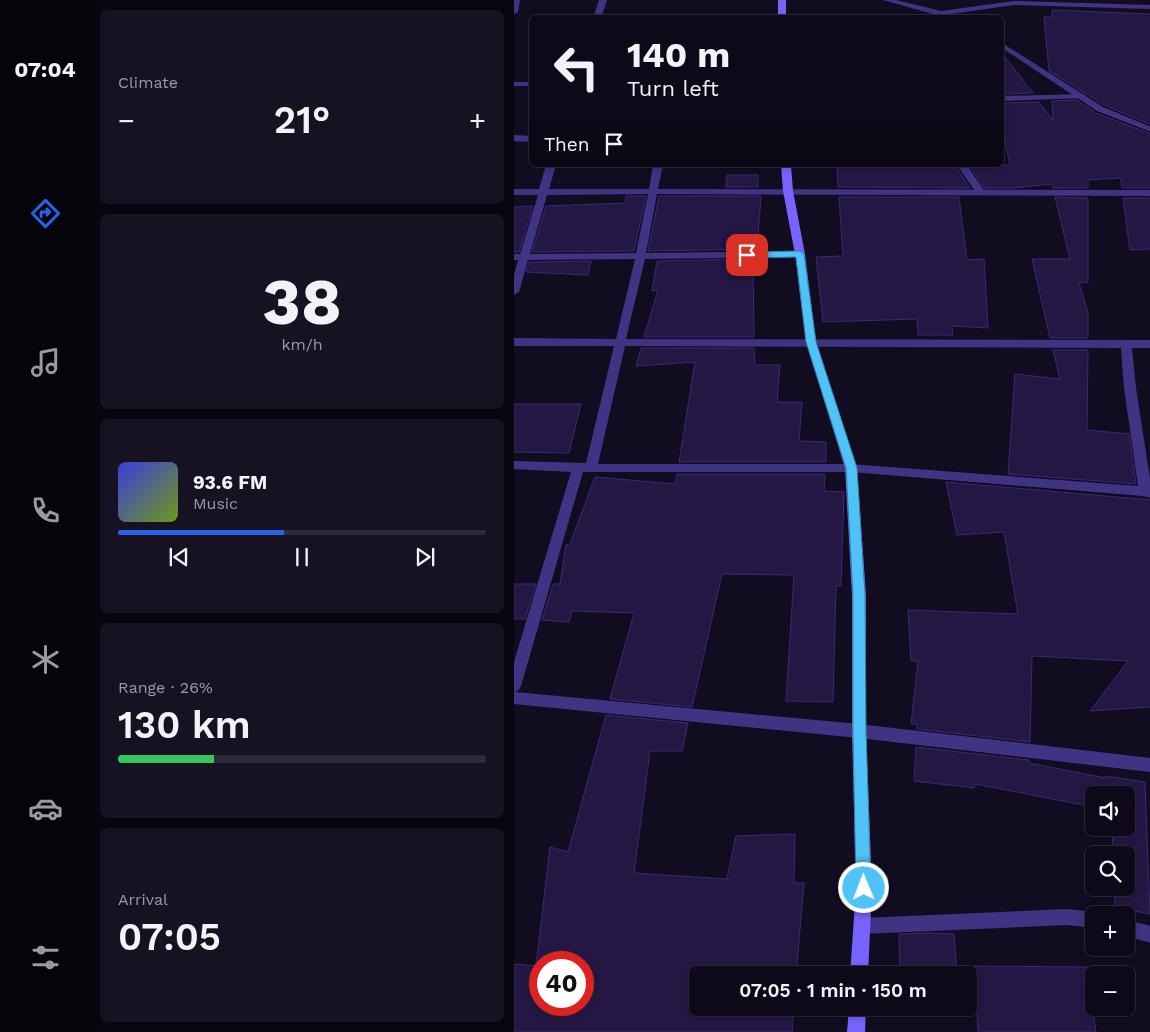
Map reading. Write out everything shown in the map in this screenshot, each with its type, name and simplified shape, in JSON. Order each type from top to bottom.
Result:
[{"type":"street","points":[[514,12],[516,0]]},
{"type":"street","points":[[598,15],[602,0]]},
{"type":"street","points":[[782,0],[782,15]]},
{"type":"street","points":[[887,0],[947,15]]},
{"type":"street","points":[[943,13],[1014,2],[1150,8]]},
{"type":"street","points":[[1004,45],[1115,116],[1150,130]]},
{"type":"street","points":[[514,84],[529,84]]},
{"type":"street","points":[[1004,98],[1081,96]]},
{"type":"street","points":[[514,138],[529,139]]},
{"type":"street","points":[[514,292],[550,167]]},
{"type":"street","points":[[514,686],[584,468],[621,343],[658,167]]},
{"type":"street","points":[[786,167],[788,191],[800,254],[811,342],[852,468],[859,595],[859,731],[864,888],[860,966]]},
{"type":"street","points":[[963,167],[980,192]]},
{"type":"street","points":[[514,192],[1150,193]]},
{"type":"street","points":[[514,257],[800,254]]},
{"type":"street","points":[[514,342],[1150,344]]},
{"type":"street","points":[[514,465],[584,468],[852,468],[1148,493],[1130,388],[1126,343]]},
{"type":"street","points":[[514,698],[859,731],[1150,765]]},
{"type":"street","points":[[862,926],[1067,917],[1085,919]]},
{"type":"street","points":[[1135,931],[1150,935]]},
{"type":"street","points":[[856,1032],[857,1016]]},
{"type":"building","points":[[1052,10],[1151,14],[1151,125],[1104,105],[1049,71],[1044,17],[1052,17]]},
{"type":"building","points":[[1004,56],[1033,93],[1004,94]]},
{"type":"building","points":[[1077,100],[1096,113],[1151,134],[1151,188],[1122,188],[1121,178],[1088,180],[1088,188],[1053,188],[1052,184],[1015,188],[984,188],[970,167],[1004,167],[1004,165],[1010,165],[1004,136],[1004,103],[1039,102],[1053,120],[1052,101]]},
{"type":"building","points":[[837,167],[956,167],[970,188],[838,187]]},
{"type":"building","points":[[727,175],[758,175],[758,187],[726,187]]},
{"type":"building","points":[[626,196],[646,196],[634,251],[532,252],[546,206],[625,203]]},
{"type":"building","points":[[659,196],[761,196],[757,249],[648,251]]},
{"type":"building","points":[[839,197],[959,197],[967,260],[984,259],[988,328],[952,326],[953,335],[918,335],[917,319],[823,322],[816,257],[843,256]]},
{"type":"building","points":[[1055,197],[1088,198],[1088,282],[1079,283],[1088,313],[1088,338],[1050,338],[1032,259],[1070,259]]},
{"type":"building","points":[[1123,198],[1151,198],[1151,249],[1130,250]]},
{"type":"building","points":[[533,206],[519,252],[514,252],[514,207]]},
{"type":"building","points":[[753,259],[754,337],[644,337],[658,290],[652,291],[657,261]]},
{"type":"building","points":[[591,261],[588,275],[526,272],[529,262]]},
{"type":"building","points":[[641,348],[754,348],[755,365],[780,365],[777,402],[802,402],[799,441],[826,442],[826,462],[679,462],[695,362],[636,366]]},
{"type":"building","points":[[1053,350],[1088,350],[1087,430],[1129,434],[1136,484],[1008,474],[1015,374],[1060,379]]},
{"type":"building","points":[[514,404],[581,404],[569,453],[514,452]]},
{"type":"building","points":[[677,474],[825,474],[824,491],[844,492],[841,586],[836,586],[833,702],[786,701],[794,575],[722,574],[692,707],[610,699],[634,613],[572,611],[569,622],[542,620],[553,584],[560,584],[566,545],[570,544],[595,477],[675,484]]},
{"type":"building","points":[[946,482],[1151,500],[1151,707],[1090,711],[1128,661],[1032,656],[1030,742],[917,729],[917,724],[911,724],[918,661],[911,661],[908,610],[1018,614],[1004,532],[957,535]]},
{"type":"building","points":[[514,584],[536,584],[525,619],[514,619]]},
{"type":"building","points":[[606,715],[688,723],[682,751],[650,751],[634,873],[727,879],[736,836],[795,834],[794,883],[804,883],[797,966],[689,966],[689,1016],[793,1016],[792,1032],[514,1032],[514,964],[529,965],[529,1016],[594,1016],[594,951],[538,951],[550,847],[568,852]]},
{"type":"building","points":[[916,747],[1029,760],[1029,763],[1106,778],[1106,776],[1145,782],[1150,914],[1135,911],[1135,906],[1115,906],[1114,896],[1135,896],[1135,846],[1113,846],[1112,836],[1135,836],[1135,786],[1085,786],[1085,805],[975,784],[974,788],[914,781]]},
{"type":"building","points":[[899,934],[954,934],[956,966],[900,966]]},
{"type":"building","points":[[977,966],[1085,967],[1085,1016],[1094,1016],[1096,1032],[978,1032]]},
{"type":"route","points":[[747,255],[800,254],[811,342],[852,468],[859,595],[859,731],[864,888]]}]
